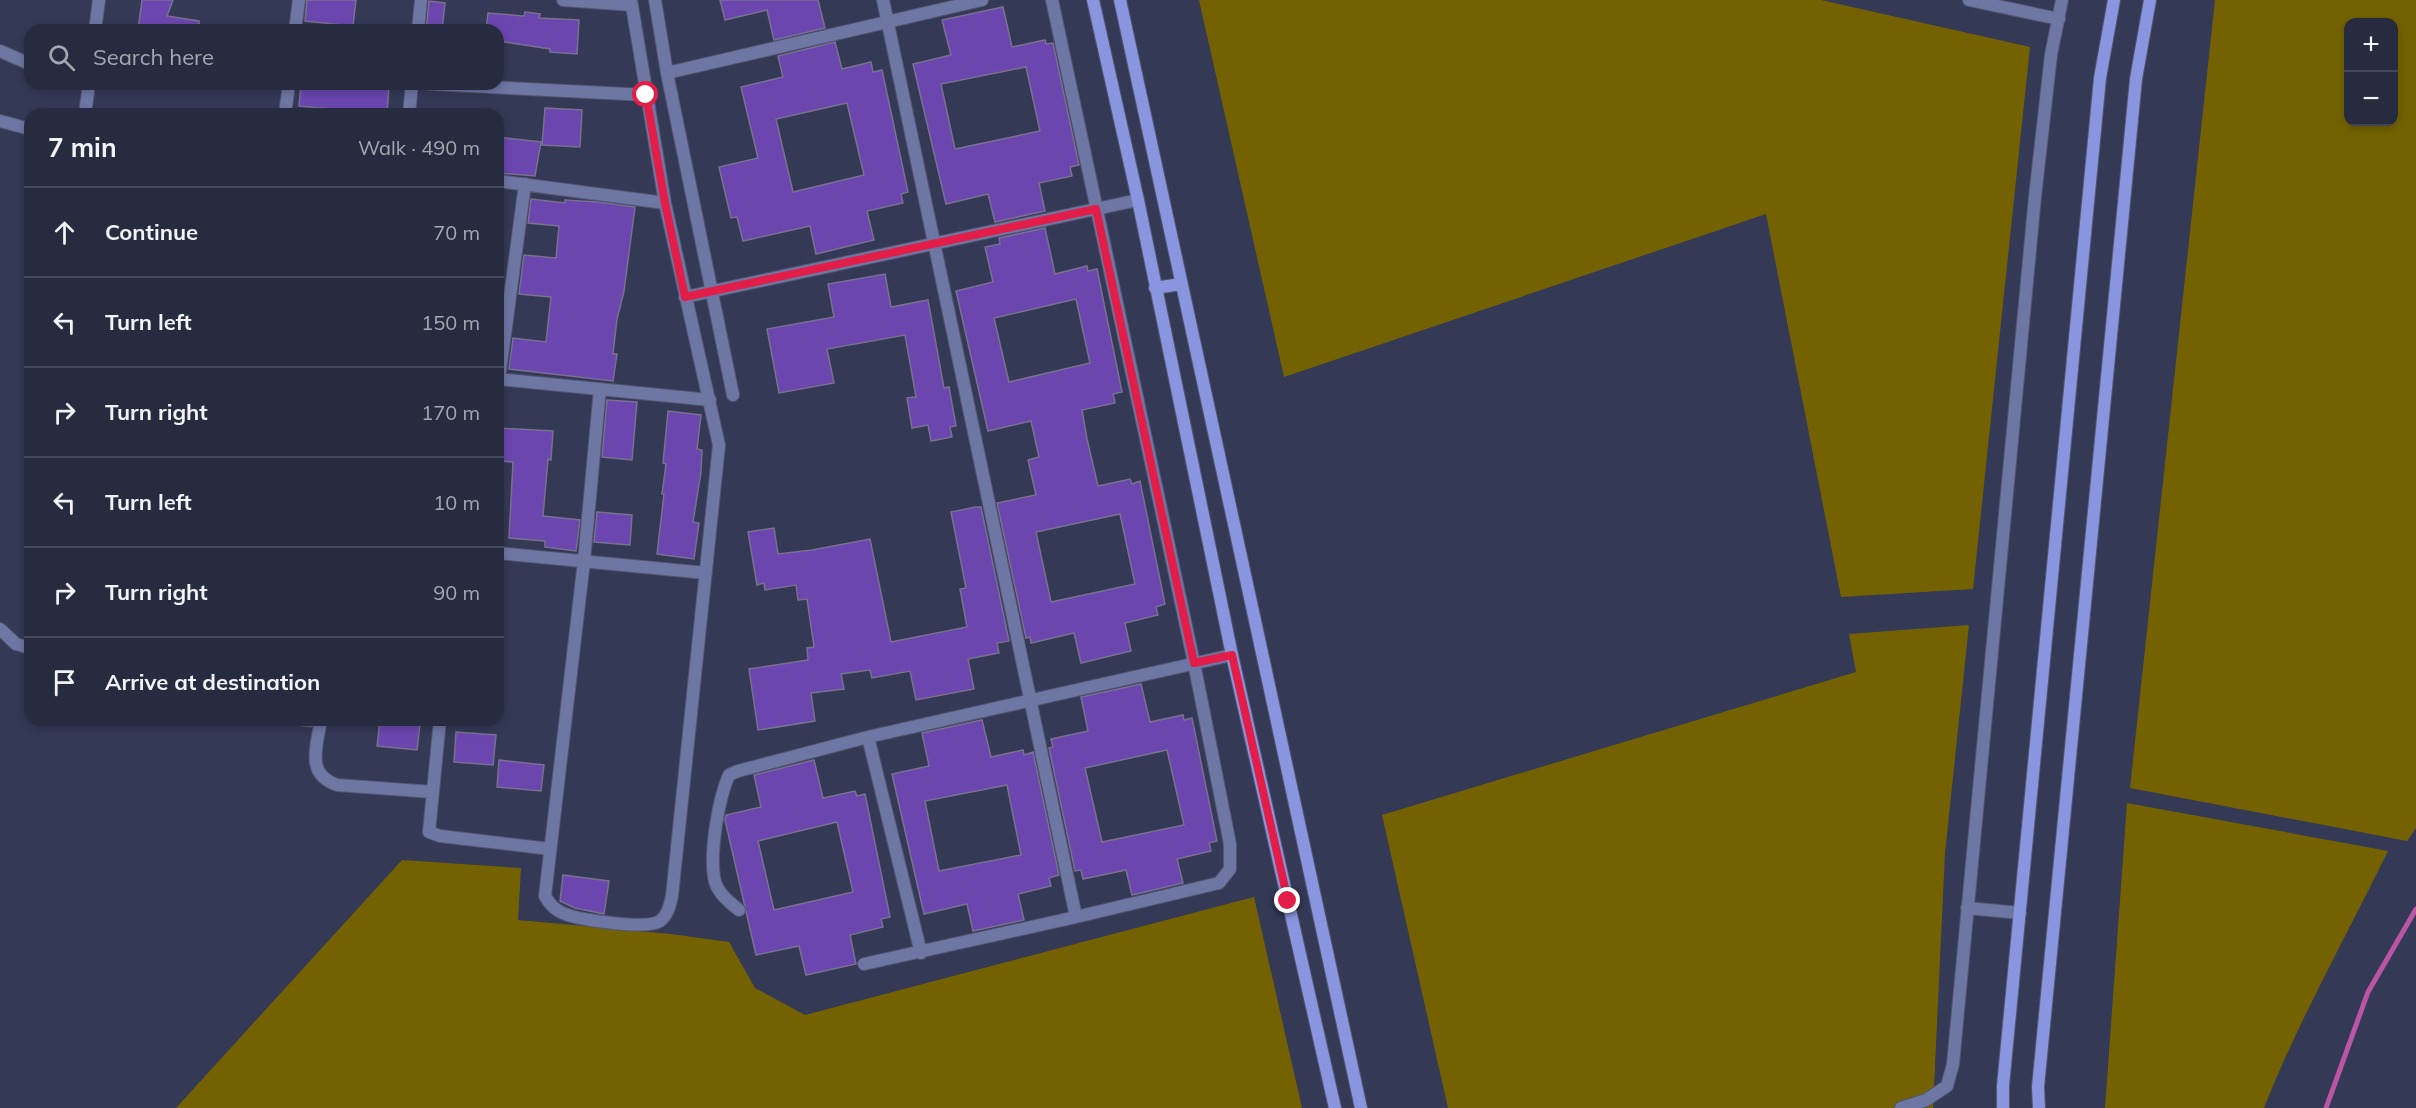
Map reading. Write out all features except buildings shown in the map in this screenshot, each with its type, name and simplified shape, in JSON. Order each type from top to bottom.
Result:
[{"type":"street","points":[[96,24],[99,0]]},
{"type":"street","points":[[296,24],[299,0]]},
{"type":"street","points":[[419,24],[422,0]]},
{"type":"street","points":[[563,0],[632,3],[665,203],[719,445],[672,896],[668,911],[662,920],[650,925],[584,919],[564,914],[552,907],[545,896],[584,561],[600,389]]},
{"type":"street","points":[[655,0],[667,73],[734,395]]},
{"type":"street","points":[[883,0],[1076,917]]},
{"type":"street","points":[[667,73],[982,0]]},
{"type":"street","points":[[864,964],[921,953],[1219,883],[1230,869],[1230,843],[1194,663],[1052,0]]},
{"type":"street","points":[[1093,0],[1138,200],[1232,655],[1335,1108]]},
{"type":"street","points":[[1120,0],[1361,1108]]},
{"type":"street","points":[[1969,0],[2059,19]]},
{"type":"street","points":[[1902,1108],[1937,1094],[1947,1086],[1950,1077],[2035,197],[2051,55],[2062,0]]},
{"type":"street","points":[[2003,1108],[2003,1086],[2100,78],[2115,0]]},
{"type":"street","points":[[2038,1108],[2038,1087],[2136,79],[2150,0]]},
{"type":"street","points":[[0,51],[24,61]]},
{"type":"street","points":[[504,88],[646,95]]},
{"type":"street","points":[[85,90],[85,108]]},
{"type":"street","points":[[286,108],[288,90]]},
{"type":"street","points":[[410,108],[411,90]]},
{"type":"street","points":[[0,121],[24,127]]},
{"type":"street","points":[[504,182],[665,203]]},
{"type":"street","points":[[504,336],[525,184]]},
{"type":"street","points":[[685,297],[1138,200]]},
{"type":"street","points":[[1155,288],[1180,284]]},
{"type":"street","points":[[504,380],[710,400]]},
{"type":"street","points":[[504,554],[706,573]]},
{"type":"street","points":[[0,629],[16,644],[24,646]]},
{"type":"street","points":[[739,910],[722,896],[714,878],[717,813],[729,776],[738,771],[868,738],[1232,655]]},
{"type":"street","points":[[320,726],[315,761],[316,769],[326,781],[337,785],[433,792]]},
{"type":"street","points":[[439,726],[429,832],[434,835],[550,849]]},
{"type":"street","points":[[868,738],[921,953]]},
{"type":"street","points":[[1966,908],[2020,913]]},
{"type":"shaded area","points":[[1199,0],[1821,0],[2030,47],[1973,589],[1841,597],[1766,214],[1284,377]]},
{"type":"shaded area","points":[[2215,0],[2416,0],[2416,828],[2407,841],[2130,788]]},
{"type":"shaded area","points":[[1969,625],[1945,853],[1933,1108],[1448,1108],[1382,815],[1856,672],[1849,634]]},
{"type":"shaded area","points":[[2127,803],[2388,851],[2308,1010],[2264,1108],[2105,1108]]},
{"type":"shaded area","points":[[402,860],[521,868],[518,920],[671,934],[729,942],[755,988],[805,1015],[1254,897],[1302,1108],[176,1108]]},
{"type":"waterway","points":[[2326,1108],[2368,992],[2416,909]]},
{"type":"route","points":[[646,95],[665,203],[685,297],[1096,209],[1194,663],[1232,655],[1288,901]]}]
